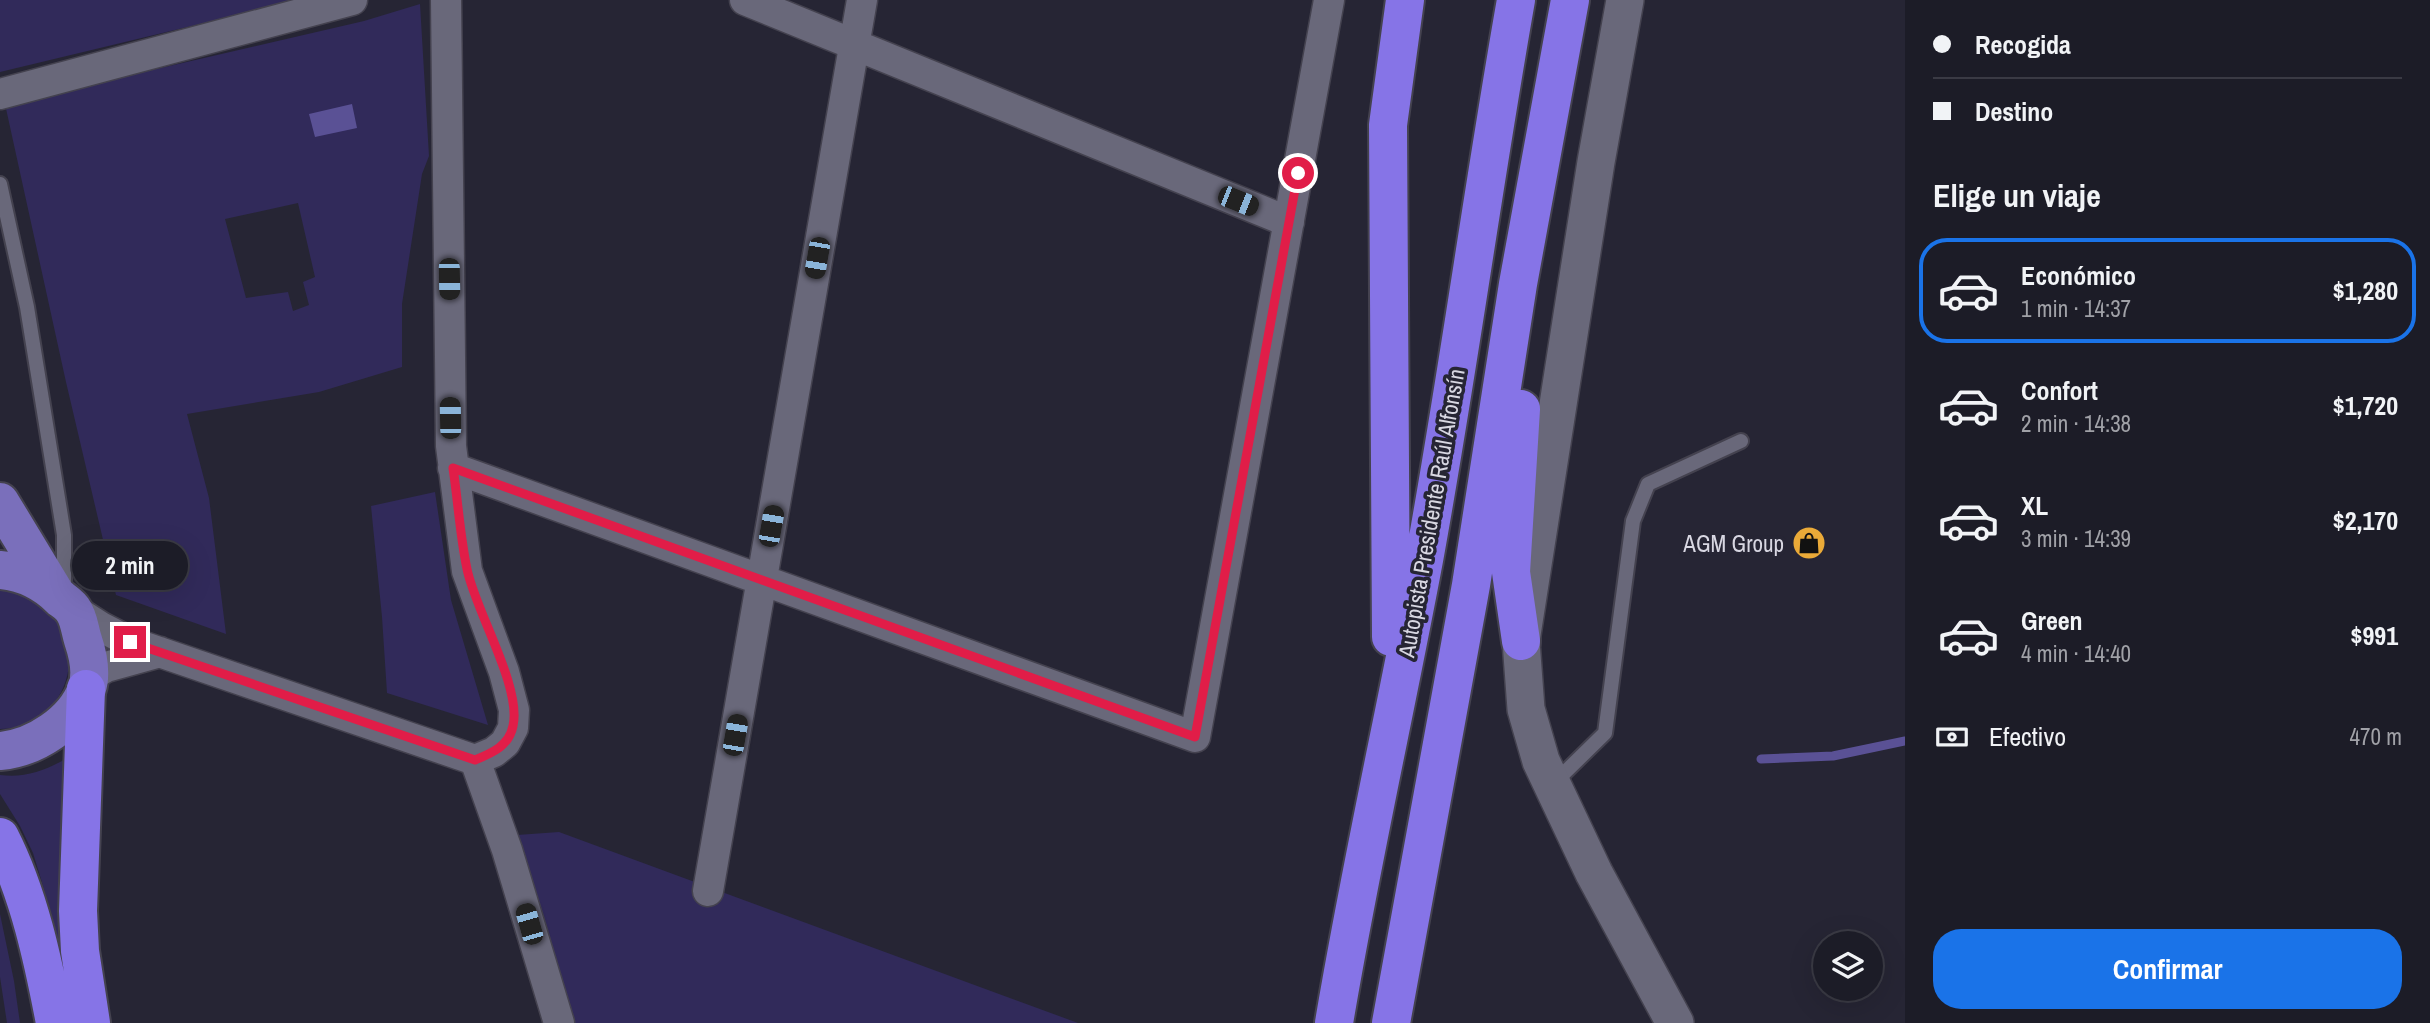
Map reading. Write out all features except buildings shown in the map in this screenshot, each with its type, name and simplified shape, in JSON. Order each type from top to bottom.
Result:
[{"type":"highway","points":[[1392,721],[1388,125],[1405,0]]},
{"type":"highway","name":"Autopista Presidente Raúl Alfonsín","points":[[1334,1023],[1355,898],[1423,561],[1461,348],[1516,0]]},
{"type":"highway","points":[[1391,1023],[1471,585],[1518,284],[1570,0]]},
{"type":"highway","points":[[1518,284],[1524,367],[1511,572],[1521,641]]},
{"type":"highway","points":[[88,683],[78,911],[80,951],[91,1023]]},
{"type":"highway","points":[[0,837],[13,863],[22,891],[47,981],[55,1023]]},
{"type":"main road","points":[[0,502],[64,601],[87,651],[88,683],[76,708],[55,728],[31,744],[0,751]]},
{"type":"main road","points":[[0,570],[14,571],[41,582],[64,601]]},
{"type":"street","points":[[0,94],[352,0]]},
{"type":"street","points":[[64,601],[110,632],[160,652],[475,760],[494,752],[505,743],[513,728],[514,710],[504,672],[467,571],[451,446],[446,0]]},
{"type":"street","points":[[746,0],[1289,222]]},
{"type":"street","points":[[708,891],[862,0]]},
{"type":"street","points":[[453,468],[1195,737],[1329,0]]},
{"type":"street","points":[[1625,0],[1596,162],[1521,641],[1526,709],[1541,761],[1594,873],[1675,1023]]},
{"type":"street","points":[[88,683],[106,667],[160,652]]},
{"type":"street","points":[[475,760],[507,850],[559,1023]]},
{"type":"lane","points":[[0,184],[27,307],[64,535],[64,601]]},
{"type":"lane","points":[[1552,785],[1605,733],[1633,521],[1648,484],[1741,441]]},
{"type":"shaded area","points":[[0,0],[300,0],[0,72]]},
{"type":"shaded area","points":[[420,4],[429,156],[422,174],[402,304],[402,367],[319,392],[187,414],[209,498],[226,634],[116,595],[5,104],[364,21]],"holes":[[[298,203],[315,277],[303,282],[309,305],[293,311],[288,292],[246,298],[225,219]]]},
{"type":"shaded area","points":[[352,104],[357,128],[315,137],[309,114]]},
{"type":"shaded area","points":[[435,492],[451,600],[488,725],[387,693],[371,506]]},
{"type":"shaded area","points":[[0,590],[24,593],[43,603],[58,619],[66,638],[69,660],[65,682],[55,702],[36,719],[24,725],[0,729]]},
{"type":"shaded area","points":[[67,758],[71,992],[33,853],[0,794],[0,775],[35,773]]},
{"type":"shaded area","points":[[559,832],[1078,1023],[574,1023],[517,835]]},
{"type":"shaded area","points":[[0,914],[20,1023],[7,1023],[0,977]]},
{"type":"waterway","points":[[1761,759],[1833,756],[1905,741]]},
{"type":"place","name":"AGM Group","points":[[1809,543]]},
{"type":"route","points":[[130,642],[475,760],[494,752],[505,743],[513,728],[514,710],[504,672],[467,571],[453,468],[1195,737],[1298,173]]}]
